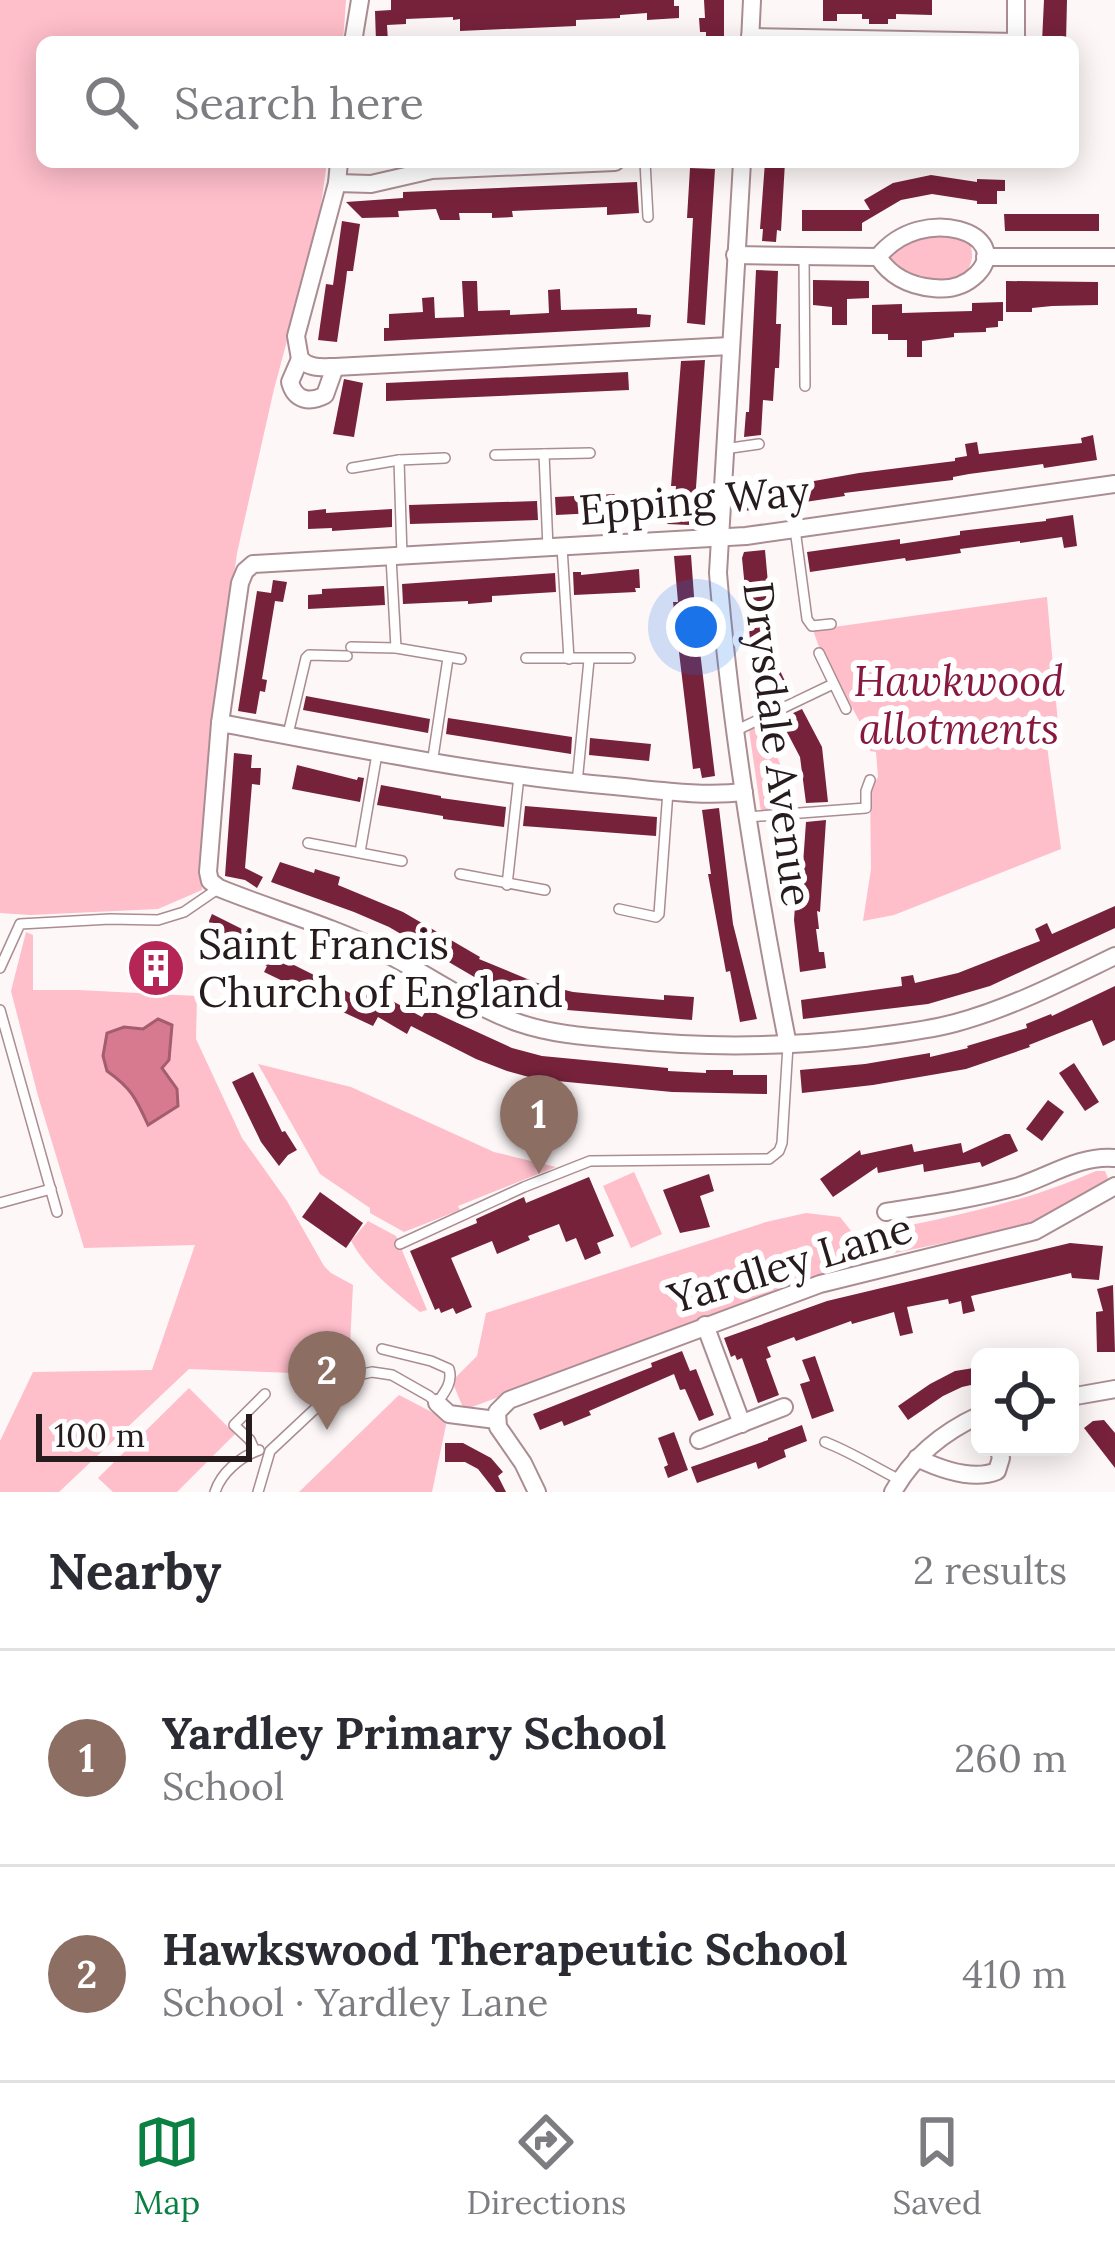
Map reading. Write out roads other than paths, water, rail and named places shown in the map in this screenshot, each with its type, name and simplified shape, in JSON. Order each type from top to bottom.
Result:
[{"type":"street","points":[[353,36],[360,0]]},
{"type":"street","points":[[750,36],[752,0]]},
{"type":"street","points":[[1016,0],[1016,36]]},
{"type":"street","points":[[335,367],[325,395],[313,401],[298,397],[290,382],[300,359],[296,336],[338,168]]},
{"type":"street","points":[[337,183],[370,184],[432,170],[478,168]]},
{"type":"street","name":"Drysdale Avenue","points":[[742,168],[718,538],[724,638],[747,817],[788,1045]]},
{"type":"street","points":[[736,256],[878,257],[899,278],[937,289],[971,280],[984,266],[985,257],[971,233],[945,226],[904,235],[878,257]]},
{"type":"street","points":[[985,257],[1115,257]]},
{"type":"street","points":[[300,359],[306,365],[335,367],[730,346]]},
{"type":"street","name":"Epping Way","points":[[220,723],[240,583],[253,564],[718,538],[1115,484]]},
{"type":"street","points":[[744,792],[668,791],[519,776],[220,723],[208,872],[210,881],[224,890],[380,950],[483,1009],[558,1034],[747,1047],[902,1034],[952,1024],[1039,993],[1115,956]]},
{"type":"street","name":"Yardley Lane","points":[[499,1427],[501,1405],[509,1400],[705,1324],[834,1280],[1035,1231],[1115,1185],[1114,1157],[1093,1157],[975,1198],[886,1213]]},
{"type":"street","points":[[705,1324],[742,1424]]},
{"type":"street","points":[[1079,1395],[1115,1389]]},
{"type":"street","points":[[437,1403],[448,1414],[499,1427],[536,1492]]},
{"type":"street","points":[[699,1440],[784,1407]]},
{"type":"street","points":[[897,1486],[917,1458],[971,1419]]},
{"type":"street","points":[[917,1458],[982,1476],[997,1471],[1000,1456]]},
{"type":"lane","points":[[645,168],[647,217]]},
{"type":"lane","points":[[804,256],[806,386]]},
{"type":"lane","points":[[724,449],[759,444]]},
{"type":"lane","points":[[496,455],[590,452]]},
{"type":"lane","points":[[544,454],[569,659]]},
{"type":"lane","points":[[352,468],[445,458]]},
{"type":"lane","points":[[396,648],[399,460]]},
{"type":"lane","points":[[795,529],[808,619],[812,626],[831,624]]},
{"type":"lane","points":[[288,735],[308,655],[396,648],[461,659]]},
{"type":"lane","points":[[819,653],[847,709]]},
{"type":"lane","points":[[432,764],[448,658]]},
{"type":"lane","points":[[526,658],[630,658]]},
{"type":"lane","points":[[577,783],[589,660]]},
{"type":"lane","points":[[735,730],[833,684]]},
{"type":"lane","points":[[360,852],[377,754]]},
{"type":"lane","points":[[506,885],[519,776]]},
{"type":"lane","points":[[747,817],[866,808],[869,780]]},
{"type":"lane","points":[[619,909],[659,914],[668,791]]},
{"type":"lane","points":[[308,843],[402,861]]},
{"type":"lane","points":[[460,874],[545,890]]},
{"type":"lane","points":[[0,968],[20,924],[158,920],[224,890]]},
{"type":"lane","points":[[0,1010],[57,1211]]},
{"type":"lane","points":[[400,1244],[590,1161],[769,1159],[782,1144],[788,1045]]},
{"type":"lane","points":[[0,1062],[13,1059]]},
{"type":"lane","points":[[0,1203],[51,1190]]},
{"type":"lane","points":[[258,1492],[270,1451],[349,1377],[392,1375],[437,1403],[449,1385],[449,1369],[382,1349]]},
{"type":"lane","points":[[255,1451],[233,1425],[265,1394]]},
{"type":"lane","points":[[825,1442],[861,1456],[897,1486]]},
{"type":"lane","points":[[213,1491],[244,1456],[270,1451]]},
{"type":"place","name":"Saint Francis Church of England","points":[[156,968]]},
{"type":"place","name":"Yardley Primary School","points":[[539,1174]]},
{"type":"place","name":"Hawkswood Therapeutic School","points":[[327,1430]]},
{"type":"park label","name":"Hawkwood allotments","points":[[959,705]]}]
